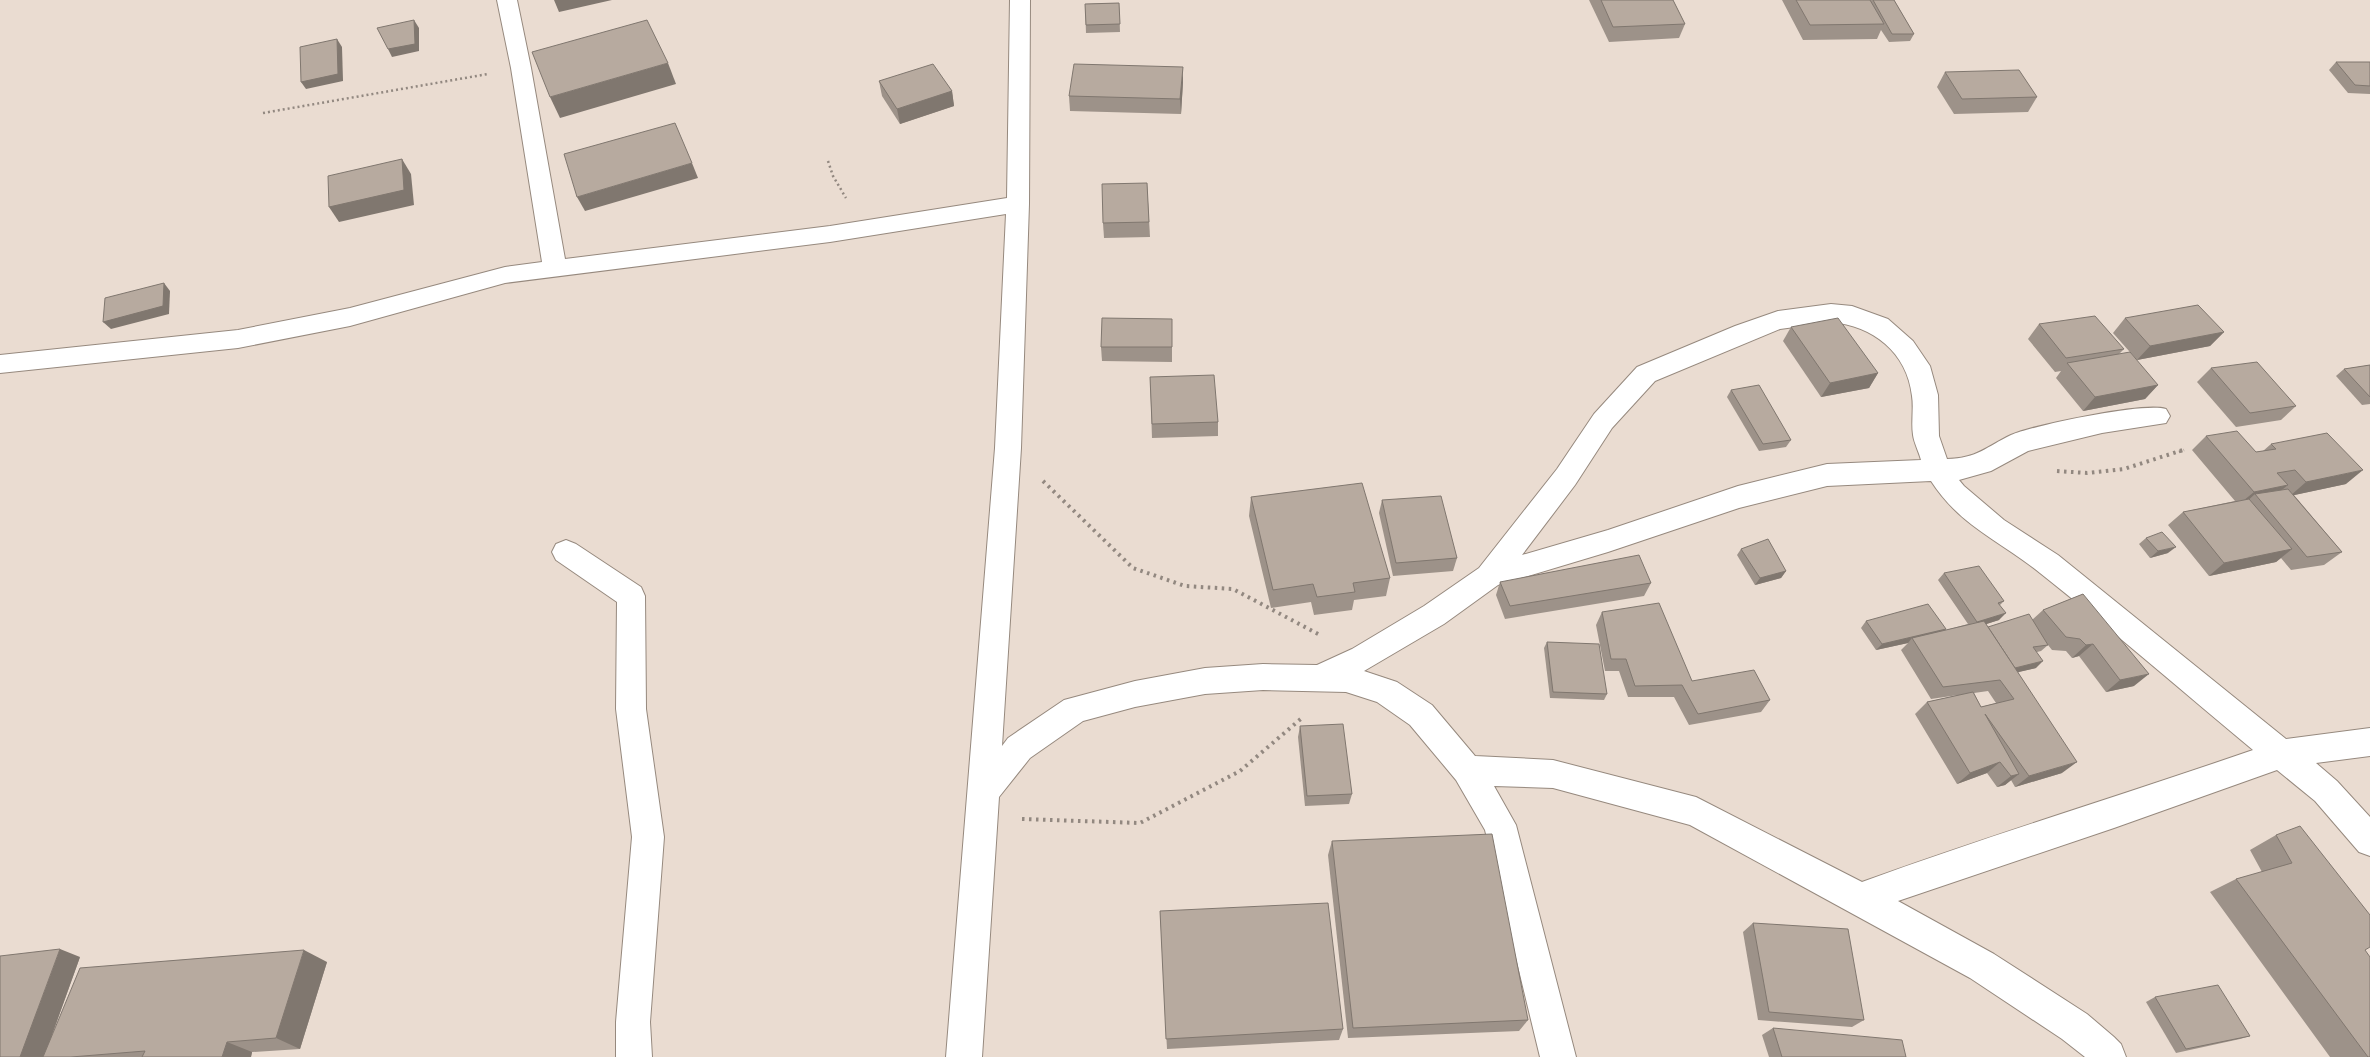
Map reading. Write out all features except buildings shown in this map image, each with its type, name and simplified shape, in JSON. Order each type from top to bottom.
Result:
[{"type":"street","points":[[507,0],[521,68],[555,268]]},
{"type":"street","points":[[964,1057],[1008,448],[1018,204],[1020,0]]},
{"type":"street","points":[[0,364],[238,339],[350,317],[505,275],[830,234],[1018,204]]},
{"type":"street","points":[[1343,672],[1434,615],[1489,576],[1566,477],[1602,421],[1646,374],[1744,332],[1778,320],[1822,314],[1852,315],[1879,325],[1904,347],[1917,366],[1925,396],[1926,436],[1938,470],[1954,494],[1994,528],[2048,563],[2326,791],[2370,840]]},
{"type":"street","points":[[1489,576],[1608,541],[1738,497],[1827,475],[1963,469],[1982,464],[2021,442],[2058,432],[2157,416]]},
{"type":"street","points":[[566,552],[631,596],[631,710],[648,837],[633,1022],[634,1057]]},
{"type":"street","points":[[983,804],[1019,748],[1075,710],[1135,694],[1205,681],[1343,672],[1386,691],[1421,715],[1467,770],[1500,826],[1558,1057]]},
{"type":"street","points":[[1860,899],[1947,867],[2114,814],[2281,754],[2370,742]]},
{"type":"street","points":[[1467,770],[1553,774],[1696,812],[1964,954],[2032,996],[2096,1041],[2108,1057]]},
{"type":"path","points":[[263,113],[521,68]]},
{"type":"path","points":[[983,804],[1140,822],[1240,771],[1343,672],[1233,589],[1185,586],[1133,568],[1008,448]]},
{"type":"path","points":[[2051,470],[2087,473],[2124,469],[2184,450]]}]
